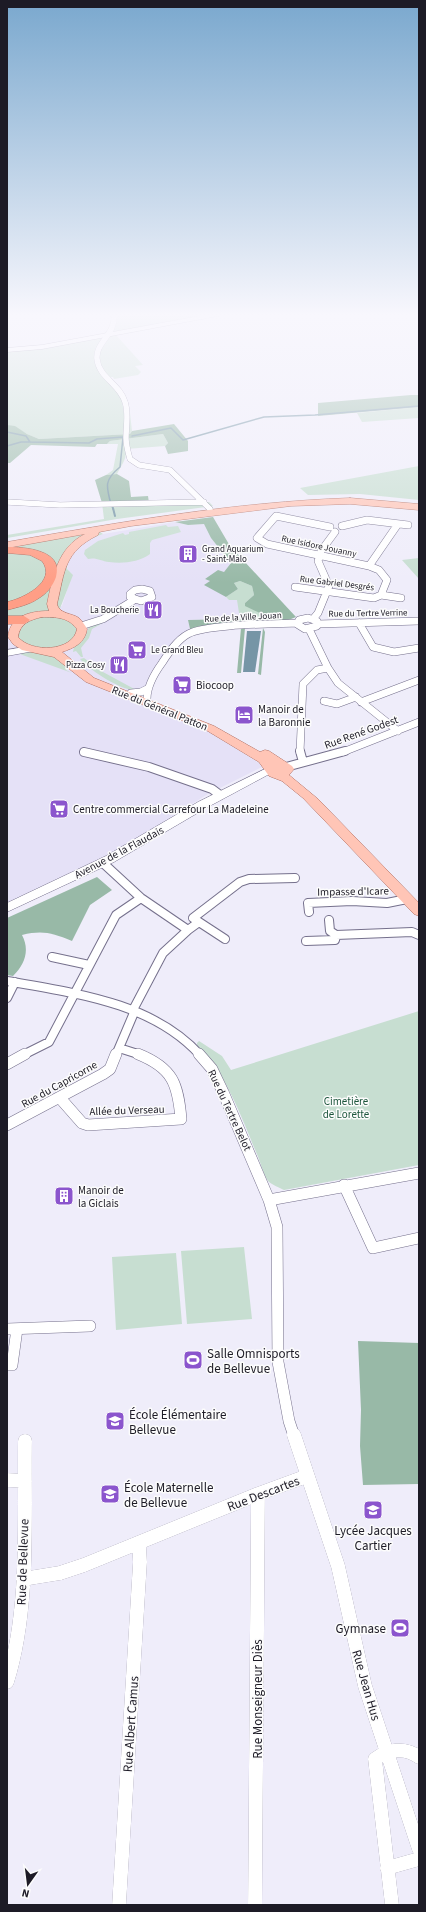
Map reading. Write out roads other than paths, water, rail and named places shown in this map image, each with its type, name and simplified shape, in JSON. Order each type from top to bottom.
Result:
[{"type":"highway","points":[[7,544],[22,551],[41,556],[50,564],[51,570],[46,584],[34,596],[22,602],[7,606]]},
{"type":"highway","points":[[9,625],[24,620]]},
{"type":"main road","points":[[7,544],[108,523],[207,506],[313,498],[368,498],[419,503]]},
{"type":"main road","points":[[7,544],[144,521],[291,503],[350,502],[419,506]]},
{"type":"main road","points":[[59,614],[53,609],[52,604],[62,563],[68,550],[78,541],[95,534],[139,524],[144,521]]},
{"type":"main road","points":[[9,625],[13,636],[13,649],[49,651],[70,646],[81,635],[81,626],[74,619],[59,614],[40,614],[24,620]]},
{"type":"main road","name":"Rue du Général Patton","points":[[70,646],[70,653],[90,671],[131,693],[147,694],[216,728],[279,770]]},
{"type":"main road","name":"Rue du Général Patton","points":[[49,651],[60,655],[79,673],[90,680],[210,728],[279,770],[304,792],[354,842],[419,911]]},
{"type":"street","points":[[125,404],[127,417],[126,439],[130,459],[139,465],[170,470],[207,506]]},
{"type":"street","points":[[7,502],[60,505],[207,506]]},
{"type":"street","name":"Rue Isidore Jouanny","points":[[332,530],[276,516],[257,538],[267,544],[369,566],[379,570],[388,580],[381,595]]},
{"type":"street","points":[[297,623],[302,628],[309,629],[316,627],[318,614],[328,591],[328,581],[318,561],[319,555],[332,530],[344,530],[345,529],[342,526],[352,522],[368,520],[408,525]]},
{"type":"street","points":[[369,566],[398,524]]},
{"type":"street","name":"Rue Gabriel Desgrés","points":[[295,587],[374,598],[381,595],[401,598]]},
{"type":"street","points":[[81,626],[103,619],[134,600]]},
{"type":"street","name":"Rue du Tertre Verrine","points":[[297,623],[298,620],[302,618],[316,621],[359,623],[419,621]]},
{"type":"street","name":"Rue de la Ville Jouan","points":[[147,694],[168,655],[186,635],[194,631],[210,628],[297,623]]},
{"type":"street","points":[[359,623],[373,647],[394,652],[419,648]]},
{"type":"street","points":[[309,629],[328,668],[338,683],[398,731]]},
{"type":"street","points":[[303,762],[300,753],[303,684],[317,670],[328,668]]},
{"type":"street","points":[[324,701],[337,704],[359,699],[419,680]]},
{"type":"street","name":"Rue René Godest","points":[[279,770],[303,762],[337,754],[419,722]]},
{"type":"street","points":[[84,752],[150,767],[224,793]]},
{"type":"street","name":"Avenue de la Flaudais","points":[[7,908],[103,863],[224,793],[279,770]]},
{"type":"street","points":[[103,863],[141,898],[188,930]]},
{"type":"street","points":[[225,939],[193,918],[240,882],[249,879],[295,878]]},
{"type":"street","points":[[7,1064],[49,1042],[88,965],[116,915],[141,898]]},
{"type":"street","name":"Impasse d'Icare","points":[[309,912],[308,903],[352,901],[365,903],[401,901],[407,899]]},
{"type":"street","points":[[329,920],[330,931],[336,936],[412,932],[419,935]]},
{"type":"street","name":"Rue du Capricorne","points":[[7,1125],[104,1074],[113,1063],[134,1012],[162,953],[199,922]]},
{"type":"street","points":[[306,941],[335,940],[336,936]]},
{"type":"street","points":[[52,957],[88,965]]},
{"type":"street","points":[[7,998],[11,981]]},
{"type":"street","name":"Rue du Tertre Belot","points":[[11,981],[74,993],[134,1012],[152,1019],[170,1029],[186,1041],[208,1064],[217,1078],[269,1200]]},
{"type":"street","name":"Allée du Verseau","points":[[60,1098],[82,1123],[88,1125],[181,1119],[177,1086],[171,1076],[163,1067],[150,1058],[119,1048]]},
{"type":"street","points":[[269,1200],[344,1185],[418,1174]]},
{"type":"street","points":[[344,1185],[373,1248],[419,1238]]},
{"type":"street","name":"Rue Descartes","points":[[23,1579],[66,1571],[139,1544],[258,1494],[307,1476],[293,1437],[281,1383],[277,1337],[277,1227],[269,1200]]},
{"type":"street","points":[[7,1365],[12,1365],[12,1329],[90,1326]]},
{"type":"street","name":"Rue de Bellevue","points":[[7,1682],[14,1656],[23,1579],[25,1441]]},
{"type":"street","name":"Rue Jean Hus","points":[[307,1476],[338,1566],[365,1686],[419,1849]]},
{"type":"street","points":[[7,1480],[25,1481]]},
{"type":"street","name":"Rue Monseigneur Diès","points":[[255,1905],[258,1494]]},
{"type":"street","name":"Rue Albert Camus","points":[[119,1905],[139,1570],[139,1544]]},
{"type":"street","points":[[392,1905],[375,1759],[388,1753],[408,1750],[414,1752],[419,1757]]},
{"type":"street","points":[[387,1868],[419,1859]]},
{"type":"water","points":[[247,631],[261,631],[255,672],[243,672]]},
{"type":"waterway","points":[[132,436],[171,428],[183,440],[264,417],[315,415],[419,406]]},
{"type":"waterway","points":[[7,432],[26,436],[30,442]]},
{"type":"waterway","points":[[30,442],[89,443],[97,439],[123,437],[120,467],[111,476],[107,488],[111,504]]},
{"type":"waterway","points":[[7,446],[21,442],[30,442]]},
{"type":"waterway","points":[[113,508],[115,516]]},
{"type":"place","name":"Grand Aquarium - Saint-Malo","points":[[188,554]]},
{"type":"place","name":"La Boucherie","points":[[153,610]]},
{"type":"place","name":"Le Grand Bleu","points":[[137,650]]},
{"type":"place","name":"Pizza Cosy","points":[[119,665]]},
{"type":"place","name":"Biocoop","points":[[182,685]]},
{"type":"place","name":"Manoir de la Baronnie","points":[[244,715]]},
{"type":"place","name":"Centre commercial Carrefour La Madeleine","points":[[59,809]]},
{"type":"place","name":"Manoir de la Giclais","points":[[64,1196]]},
{"type":"place","name":"Salle Omnisports de Bellevue","points":[[193,1360]]},
{"type":"place","name":"École Élémentaire Bellevue","points":[[115,1421]]},
{"type":"place","name":"École Maternelle de Bellevue","points":[[110,1494]]},
{"type":"place","name":"Lycée Jacques Cartier","points":[[373,1510]]},
{"type":"place","name":"Gymnase","points":[[400,1628]]},
{"type":"park label","name":"Cimetière de Lorette","points":[[346,1107]]}]
